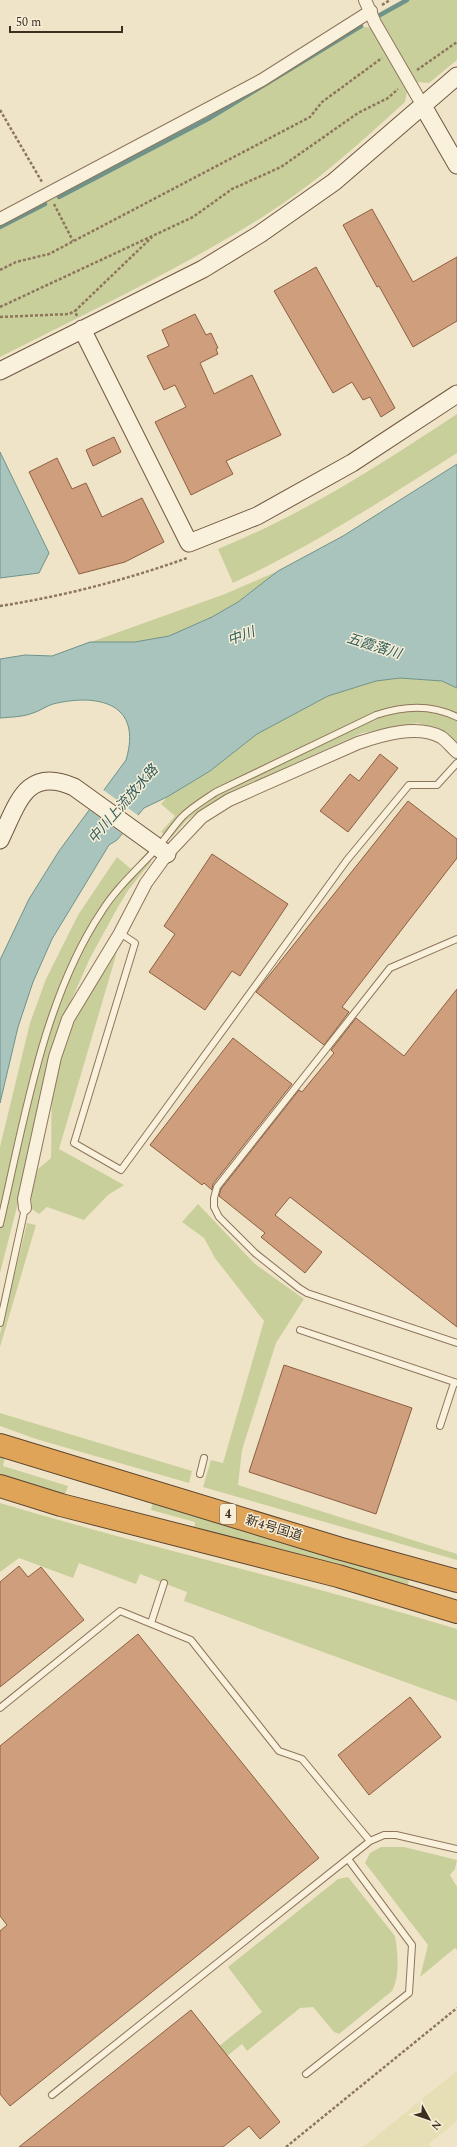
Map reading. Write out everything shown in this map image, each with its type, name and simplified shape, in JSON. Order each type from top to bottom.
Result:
[{"type":"highway","name":"新4号国道","points":[[0,1445],[338,1548],[457,1581]]},
{"type":"highway","points":[[0,1486],[61,1505],[338,1576],[457,1612]]},
{"type":"street","points":[[365,0],[375,23],[457,165]]},
{"type":"street","points":[[0,219],[262,80],[371,11]]},
{"type":"street","points":[[0,371],[80,325],[203,268],[260,234],[334,182],[457,76]]},
{"type":"street","points":[[80,325],[189,543],[257,516],[352,463],[457,394]]},
{"type":"street","points":[[25,1208],[24,1199],[47,1097],[49,1079],[68,1019],[120,932],[146,883],[159,848],[202,817],[229,800],[358,743],[381,736],[413,732],[429,733],[442,738],[457,752]]},
{"type":"street","points":[[0,840],[22,796],[38,781],[57,780],[74,787],[159,848]]},
{"type":"lane","points":[[0,1224],[51,1019],[66,981],[101,912],[120,886],[159,848],[182,817],[195,805],[216,792],[376,715],[397,708],[424,707],[445,711],[457,717]]},
{"type":"lane","points":[[120,932],[135,943],[74,1143],[121,1170],[347,860],[409,785],[437,785],[457,763]]},
{"type":"lane","points":[[457,939],[390,968],[217,1187],[214,1198],[214,1207],[224,1222],[255,1253],[307,1293],[457,1343]]},
{"type":"lane","points":[[0,1322],[25,1208]]},
{"type":"lane","points":[[300,1330],[456,1383],[440,1426]]},
{"type":"lane","points":[[200,1474],[204,1458]]},
{"type":"lane","points":[[151,1623],[164,1583]]},
{"type":"lane","points":[[0,1708],[120,1611],[191,1640],[279,1751],[302,1759],[370,1841]]},
{"type":"lane","points":[[52,2095],[370,1841],[384,1835],[396,1835],[457,1849]]},
{"type":"lane","points":[[306,2074],[409,1993],[412,1945],[348,1859]]},
{"type":"path","points":[[0,307],[193,216],[232,189],[281,167],[358,113],[388,98],[424,64],[457,42]]},
{"type":"path","points":[[0,270],[16,262],[49,254],[310,117],[322,102],[392,52]]},
{"type":"path","points":[[0,110],[49,194],[73,241]]},
{"type":"path","points":[[0,317],[69,314],[75,311],[154,234]]},
{"type":"path","points":[[75,311],[80,325]]},
{"type":"path","points":[[286,2147],[457,2008]]},
{"type":"shaded area","points":[[457,2071],[457,2121],[429,2144],[431,2147],[363,2147]]},
{"type":"green space","points":[[402,0],[457,0],[457,60],[429,83],[417,82],[381,20],[379,13]]},
{"type":"green space","points":[[360,26],[371,28],[407,92],[405,102],[319,176],[283,204],[264,216],[167,272],[0,357],[0,224],[206,118]]},
{"type":"green space","points":[[457,414],[457,453],[319,538],[233,583],[218,549],[281,520],[341,488]]},
{"type":"green space","points":[[278,571],[238,602],[212,617],[169,636],[135,642],[91,642],[225,594]]},
{"type":"green space","points":[[400,678],[442,681],[457,688],[457,743],[435,727],[417,723],[362,733],[232,791],[203,808],[186,821],[172,837],[168,837],[161,832],[175,816],[161,804],[167,797],[210,771],[257,734],[328,696],[376,681]]},
{"type":"green space","points":[[148,851],[151,862],[129,889],[118,907],[90,958],[68,1008],[0,1273],[0,1147],[30,1023],[46,979],[78,915],[117,857],[131,869]]},
{"type":"green space","points":[[117,952],[59,1149],[124,1185],[108,1195],[84,1220],[47,1207],[39,1214],[32,1209],[31,1194],[38,1169],[51,1158],[52,1100],[58,1063],[71,1029],[88,998]]},
{"type":"green space","points":[[198,1204],[255,1264],[304,1299],[276,1343],[242,1450],[238,1485],[457,1554],[457,1560],[203,1487],[211,1460],[223,1463],[264,1321],[215,1258],[204,1238],[182,1222]]},
{"type":"green space","points":[[27,1223],[36,1225],[0,1347],[0,1334]]},
{"type":"green space","points":[[0,1413],[192,1471],[189,1483],[36,1439],[0,1426]]},
{"type":"green space","points":[[0,1456],[5,1457],[3,1466],[68,1486],[65,1495],[0,1475]]},
{"type":"green space","points":[[153,1500],[409,1579],[408,1585],[194,1531],[195,1522],[151,1510]]},
{"type":"green space","points":[[0,1503],[343,1596],[457,1629],[457,1701],[184,1601],[187,1592],[140,1574],[136,1584],[79,1563],[73,1578],[19,1558],[0,1572]]},
{"type":"green space","points":[[381,1847],[404,1847],[457,1860],[455,1869],[450,1875],[457,1887],[457,1950],[455,1948],[420,1977],[428,1945],[365,1863],[370,1853]]},
{"type":"green space","points":[[348,1877],[395,1936],[397,1971],[395,1985],[392,1991],[339,2034],[334,2032],[313,2007],[300,2008],[247,2051],[242,2044],[227,2056],[219,2046],[262,2012],[228,1967],[338,1879]]},
{"type":"water","points":[[0,452],[49,553],[39,573],[0,578]]},
{"type":"water","points":[[457,464],[457,688],[442,681],[400,678],[376,681],[328,696],[257,734],[210,771],[167,797],[144,808],[117,840],[109,845],[52,939],[33,982],[18,1027],[0,1103],[0,960],[29,899],[59,851],[126,760],[130,741],[128,726],[122,714],[113,706],[100,702],[86,700],[70,701],[53,704],[36,712],[17,717],[0,718],[0,659],[25,655],[52,656],[90,642],[135,642],[169,636],[212,617],[238,602],[278,571],[343,536]]},
{"type":"pier","points":[[102,789],[139,816],[124,835],[88,809]]},
{"type":"building","points":[[372,209],[413,282],[457,257],[457,321],[413,347],[379,286],[377,287],[343,225]]},
{"type":"building","points":[[316,267],[395,408],[381,417],[370,397],[363,400],[352,382],[333,393],[274,291]]},
{"type":"building","points":[[195,314],[206,335],[211,333],[218,348],[216,349],[218,354],[200,363],[214,394],[252,375],[281,435],[226,461],[233,474],[191,495],[155,422],[186,407],[175,385],[164,390],[147,356],[169,346],[162,330]]},
{"type":"building","points":[[114,437],[121,452],[93,466],[86,450]]},
{"type":"building","points":[[57,458],[72,489],[86,483],[102,517],[142,498],[164,542],[125,562],[79,574],[29,472]]},
{"type":"building","points":[[380,754],[398,768],[348,832],[320,811],[350,774],[359,781]]},
{"type":"building","points":[[408,801],[457,839],[457,858],[342,1007],[349,1012],[324,1045],[256,992]]},
{"type":"building","points":[[212,854],[288,904],[240,976],[232,971],[205,1010],[149,972],[175,934],[164,926]]},
{"type":"building","points":[[457,989],[457,1327],[290,1197],[275,1215],[322,1252],[305,1273],[261,1237],[265,1233],[219,1196],[221,1189],[299,1090],[302,1092],[334,1053],[331,1050],[356,1018],[404,1056]]},
{"type":"building","points":[[233,1038],[292,1084],[213,1184],[212,1190],[204,1183],[202,1185],[150,1145]]},
{"type":"building","points":[[284,1365],[412,1408],[376,1514],[249,1472]]},
{"type":"building","points":[[19,1566],[28,1577],[41,1567],[84,1620],[0,1687],[0,1582]]},
{"type":"building","points":[[138,1634],[319,1858],[10,2106],[0,2094],[0,1931],[7,1925],[0,1916],[0,1746]]},
{"type":"building","points":[[410,1697],[441,1737],[369,1795],[338,1755]]},
{"type":"building","points":[[191,2010],[280,2122],[260,2139],[249,2126],[223,2147],[19,2147]]},
{"type":"waterway","points":[[380,15],[407,0]]},
{"type":"waterway","points":[[59,197],[208,119],[361,26]]},
{"type":"waterway","points":[[0,227],[45,204]]},
{"type":"water label","name":"中川","points":[[241,636]]},
{"type":"water label","name":"五霞落川","points":[[374,646]]},
{"type":"water label","name":"中川上流放水路","points":[[123,804]]}]
